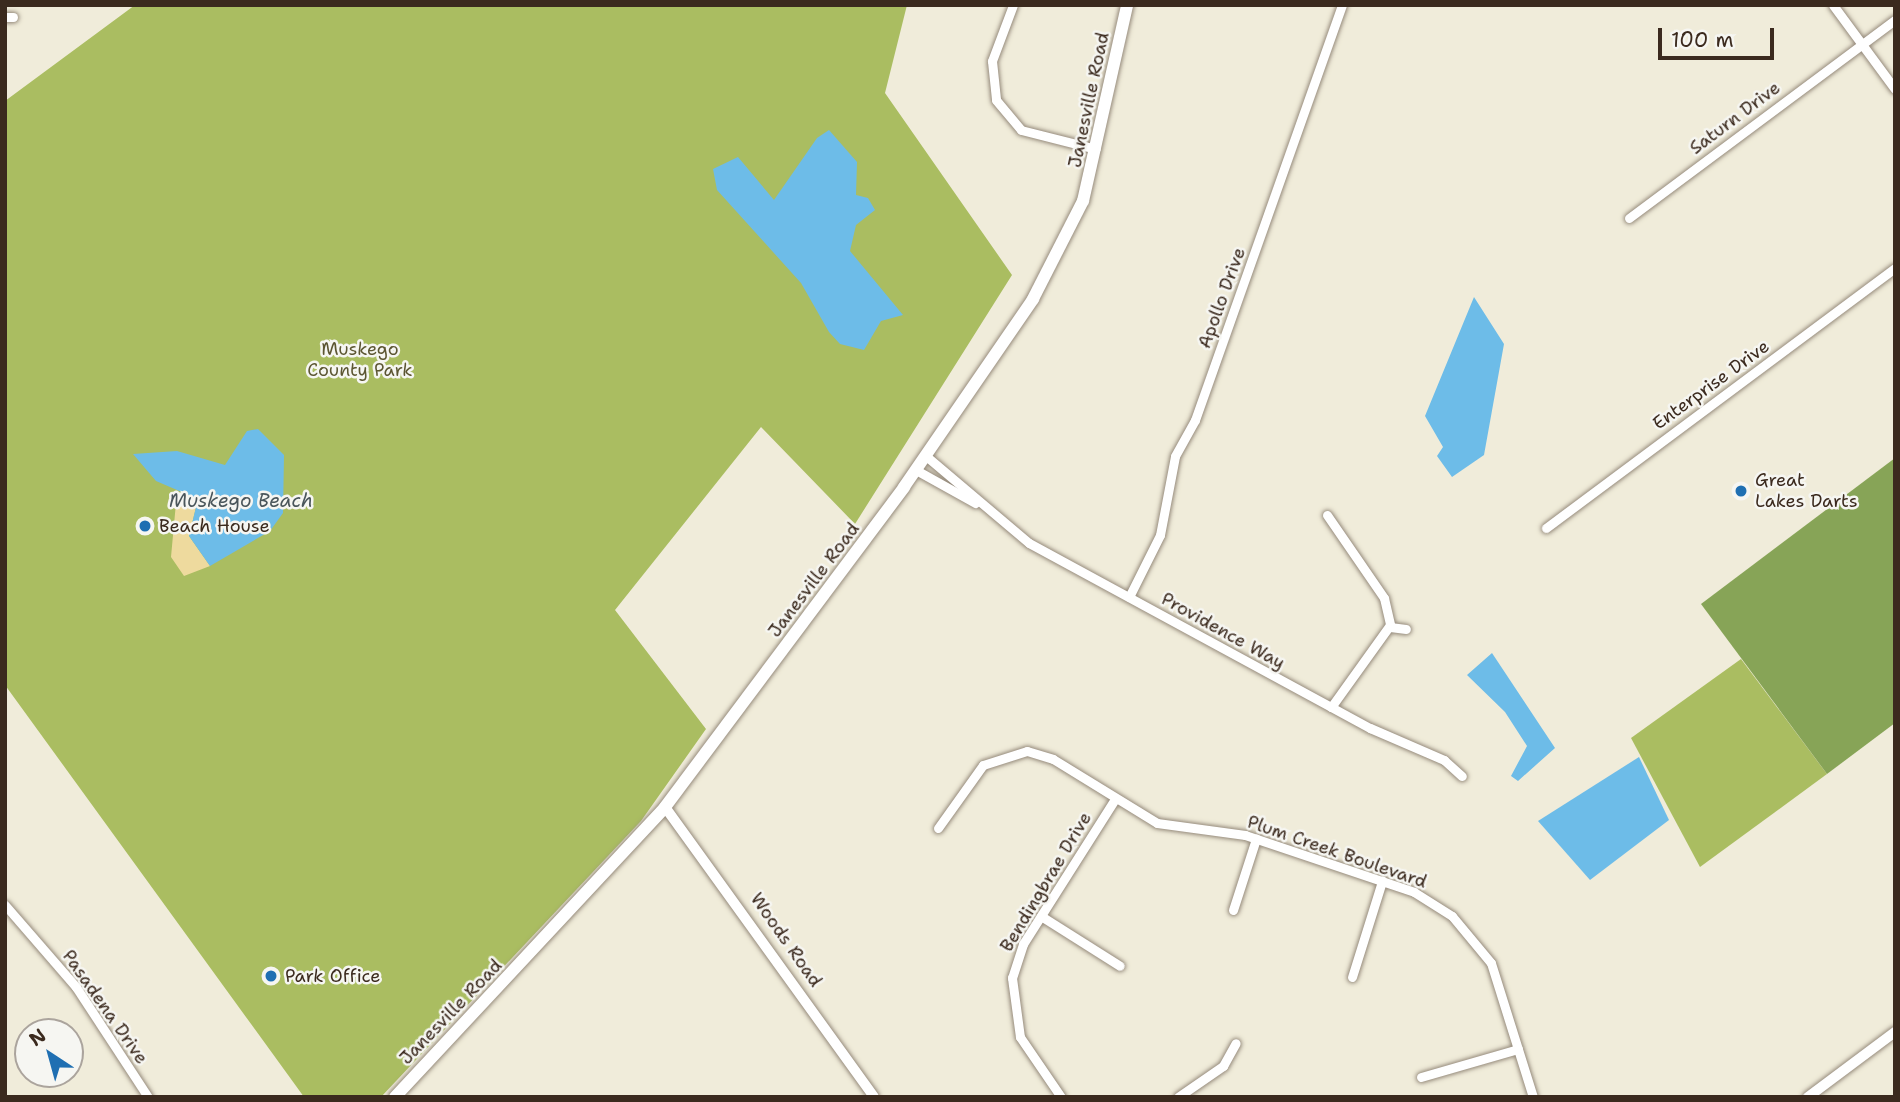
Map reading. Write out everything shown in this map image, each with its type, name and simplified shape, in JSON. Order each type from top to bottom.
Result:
[{"type":"main road","name":"Janesville Road","points":[[395,1097],[665,807],[926,456],[1055,263],[1083,201],[1127,5]]},
{"type":"street","points":[[1013,5],[990,75],[1003,113],[1035,136],[1096,149]]},
{"type":"street","name":"Apollo Drive","points":[[1129,597],[1160,535],[1175,456],[1195,420],[1342,5]]},
{"type":"street","points":[[1833,5],[1895,89]]},
{"type":"street","name":"Saturn Drive","points":[[1629,218],[1895,20]]},
{"type":"street","name":"Enterprise Drive","points":[[1546,528],[1895,268]]},
{"type":"street","name":"Providence Way","points":[[926,456],[975,503],[1029,543],[1331,707],[1444,760],[1462,776]]},
{"type":"street","name":"Providence Way","points":[[916,470],[975,503]]},
{"type":"street","points":[[1327,515],[1384,598],[1390,628],[1331,707]]},
{"type":"street","points":[[1390,628],[1406,629]]},
{"type":"street","name":"Plum Creek Boulevard","points":[[938,828],[983,765],[1013,751],[1042,754],[1115,799],[1171,827],[1256,839],[1382,881],[1443,909],[1474,939],[1497,977],[1533,1097]]},
{"type":"street","name":"Bendingbrae Drive","points":[[1061,1097],[1020,1037],[1011,1002],[1018,954],[1115,799]]},
{"type":"street","name":"Woods Road","points":[[665,807],[874,1097]]},
{"type":"street","points":[[1233,910],[1256,839]]},
{"type":"street","points":[[1352,977],[1382,881]]},
{"type":"street","name":"Pasadena Drive","points":[[5,905],[76,987],[149,1097]]},
{"type":"street","points":[[1041,916],[1120,966]]},
{"type":"street","points":[[1808,1097],[1895,1032]]},
{"type":"street","points":[[1178,1097],[1223,1066],[1236,1043]]},
{"type":"street","points":[[1421,1077],[1518,1049]]},
{"type":"green space","name":"Muskego County Park","points":[[135,5],[907,5],[885,93],[1012,275],[855,524],[761,427],[615,610],[706,729],[641,821],[381,1097],[304,1097],[5,685],[5,101]]},
{"type":"green space","points":[[1895,458],[1895,723],[1827,774],[1701,604]]},
{"type":"green space","points":[[1741,659],[1827,774],[1700,867],[1631,738]]},
{"type":"sand","points":[[177,492],[198,499],[189,536],[210,566],[184,576],[171,557]]},
{"type":"water","points":[[829,130],[857,162],[856,195],[868,198],[875,210],[856,225],[850,251],[903,315],[881,321],[864,350],[840,344],[829,332],[801,283],[717,190],[713,169],[738,157],[774,200],[817,138]]},
{"type":"water","points":[[1474,297],[1504,344],[1484,455],[1452,477],[1437,456],[1443,447],[1425,416]]},
{"type":"water","name":"Muskego Beach","points":[[258,429],[284,455],[283,513],[270,531],[210,566],[189,536],[198,499],[156,481],[133,454],[177,451],[225,465],[247,431]]},
{"type":"water","points":[[1492,653],[1555,748],[1518,781],[1511,776],[1527,746],[1505,712],[1467,675]]},
{"type":"water","points":[[1639,757],[1669,820],[1590,880],[1538,821]]},
{"type":"place","name":"Great Lakes Darts","points":[[1741,491]]},
{"type":"place","name":"Beach House","points":[[145,526]]},
{"type":"place","name":"Park Office","points":[[271,976]]}]
